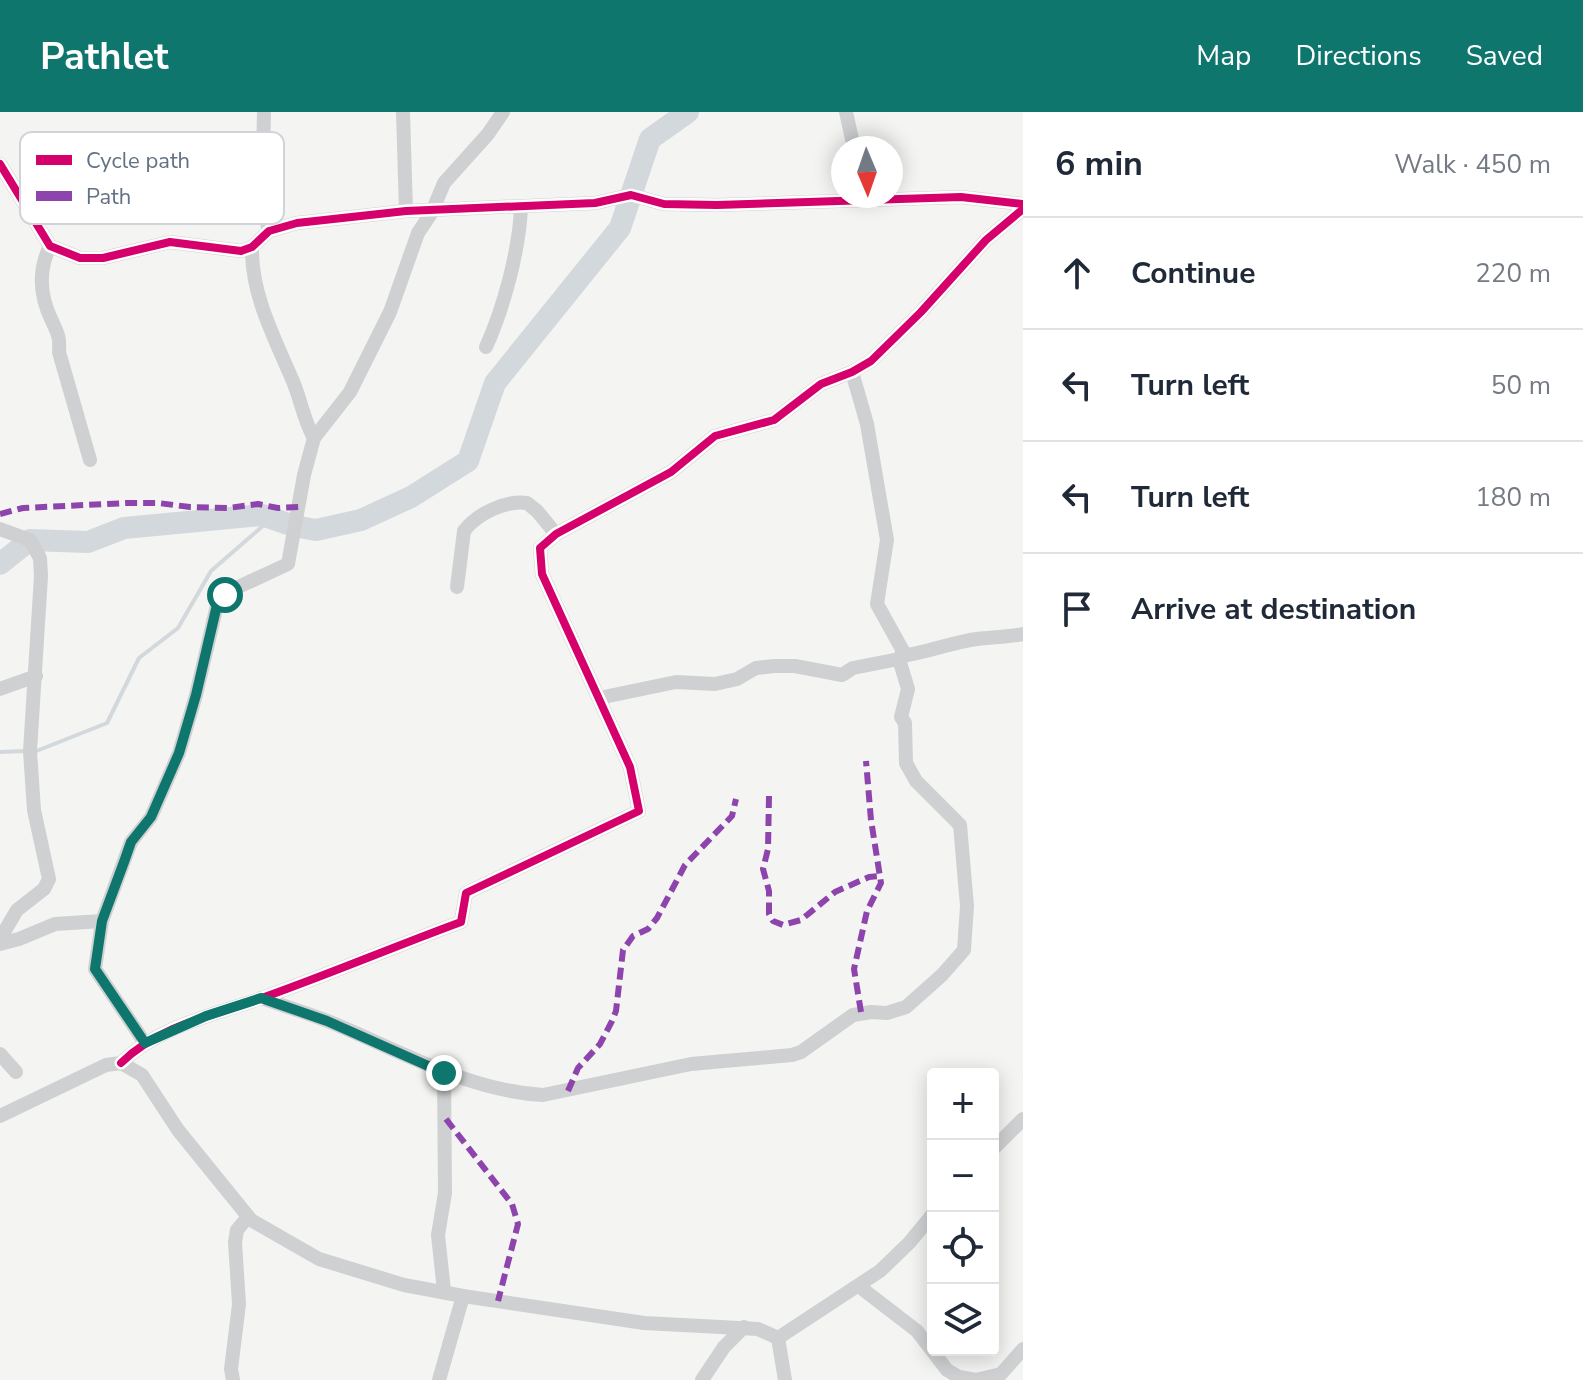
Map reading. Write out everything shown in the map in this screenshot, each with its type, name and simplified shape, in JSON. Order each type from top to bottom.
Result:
[{"type":"street","points":[[264,112],[264,132]]},
{"type":"street","points":[[403,112],[406,211]]},
{"type":"street","points":[[145,1043],[95,969],[102,921],[131,842],[151,817],[179,753],[217,605],[236,588],[280,569],[291,558],[304,475],[314,438],[350,392],[396,298],[418,233],[432,212],[444,183],[488,134],[503,112]]},
{"type":"street","points":[[846,112],[851,136]]},
{"type":"street","points":[[0,164],[20,197]]},
{"type":"street","points":[[37,224],[50,246],[80,258],[103,258],[170,242],[228,251],[252,247],[269,231],[297,223],[406,211],[595,203],[631,195],[664,204],[831,200]]},
{"type":"street","points":[[903,198],[961,197],[1023,206]]},
{"type":"street","points":[[121,1063],[137,1047],[206,1016],[461,922],[466,893],[639,811],[630,767],[542,574],[540,548],[556,534],[671,472],[715,436],[774,420],[821,384],[852,372],[879,354],[986,240],[1023,206]]},
{"type":"street","points":[[486,347],[496,324],[520,227],[521,208]]},
{"type":"street","points":[[267,224],[269,231]]},
{"type":"street","points":[[50,246],[41,265],[40,283],[51,320],[60,335],[59,352],[90,460]]},
{"type":"street","points":[[252,247],[251,269],[257,294],[294,382],[304,420],[314,438]]},
{"type":"street","points":[[261,998],[327,1021],[444,1073],[521,1094],[543,1095],[691,1064],[784,1057],[801,1052],[853,1015],[898,1011],[924,993],[964,950],[967,906],[960,825],[916,781],[906,763],[905,723],[901,717],[908,689],[900,658],[903,651],[877,604],[887,540],[867,424],[852,372]]},
{"type":"street","points":[[457,587],[464,531],[469,524],[504,504],[527,503],[556,534]]},
{"type":"street","points":[[0,529],[30,540],[40,558],[30,751],[34,810],[49,883],[17,910],[0,941]]},
{"type":"street","points":[[599,698],[676,682],[715,684],[737,679],[756,668],[774,666],[795,666],[842,675],[853,668],[977,639],[1023,634]]},
{"type":"street","points":[[0,689],[36,676]]},
{"type":"street","points":[[0,941],[55,924],[102,921]]},
{"type":"street","points":[[0,1054],[16,1072]]},
{"type":"street","points":[[0,1116],[106,1065],[121,1063],[142,1075],[178,1130],[248,1217],[319,1259],[404,1285],[463,1296],[644,1323],[744,1327],[771,1333],[778,1338],[785,1380]]},
{"type":"street","points":[[444,1073],[445,1193],[438,1243],[444,1291]]},
{"type":"street","points":[[999,1143],[1023,1119]]},
{"type":"street","points":[[233,1380],[231,1369],[239,1304],[235,1242],[237,1230],[248,1217]]},
{"type":"street","points":[[778,1338],[860,1287],[909,1243],[927,1221]]},
{"type":"street","points":[[860,1287],[917,1331],[947,1370],[959,1377],[976,1380],[1001,1374],[1023,1349]]},
{"type":"street","points":[[439,1380],[463,1296]]},
{"type":"street","points":[[702,1380],[724,1347],[744,1327]]},
{"type":"street","points":[[1008,1365],[1018,1380]]},
{"type":"waterway","points":[[0,564],[30,540],[88,542],[124,528],[262,515],[316,530],[361,520],[411,497],[468,461],[495,383],[620,228],[650,139],[688,112]]},
{"type":"waterway","points":[[34,752],[107,723],[139,658],[178,628],[211,571],[272,518]]},
{"type":"waterway","points":[[0,752],[26,751]]},
{"type":"marked path","points":[[0,514],[23,508],[127,503],[228,508],[258,504],[278,508],[299,507]]},
{"type":"marked path","points":[[861,1012],[854,969],[867,911],[881,883],[866,761]]},
{"type":"marked path","points":[[769,796],[768,849],[763,869],[769,891],[769,914],[773,921],[783,925],[801,920],[835,892],[869,877],[881,876]]},
{"type":"marked path","points":[[568,1091],[578,1068],[600,1044],[616,1011],[623,950],[633,936],[648,929],[657,918],[685,865],[732,816],[736,799]]},
{"type":"marked path","points":[[446,1119],[512,1204],[518,1224],[498,1301]]},
{"type":"cycle path","points":[[0,164],[20,197]]},
{"type":"cycle path","points":[[37,224],[50,246],[80,258],[103,258],[170,242],[241,251],[252,247],[269,231],[297,223],[406,211],[595,203],[631,195],[664,204],[961,197],[1023,204]]},
{"type":"cycle path","points":[[121,1063],[168,1031],[461,922],[466,893],[639,811],[630,767],[542,574],[540,548],[556,534],[671,472],[715,436],[774,420],[821,384],[871,361],[921,312],[986,240],[1023,209]]},
{"type":"route","points":[[225,595],[217,605],[179,753],[151,817],[131,842],[102,921],[95,969],[145,1043],[206,1016],[261,998],[327,1021],[444,1073]]}]
